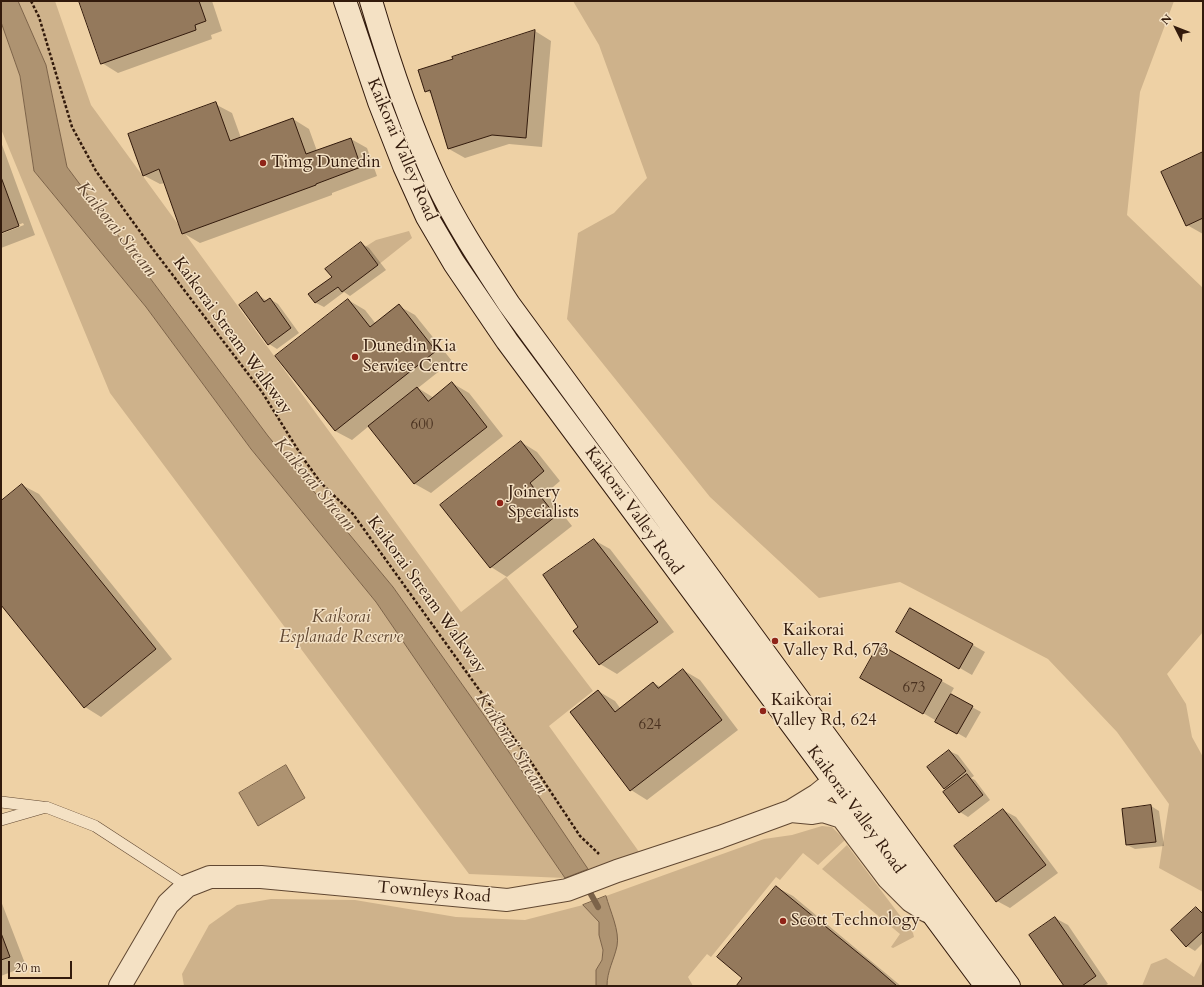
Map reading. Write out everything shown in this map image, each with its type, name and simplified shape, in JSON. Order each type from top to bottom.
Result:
[{"type":"main road","name":"Kaikorai Valley Road","points":[[345,1],[379,102],[404,166],[427,217],[454,263],[507,341],[842,774],[1009,986]]},
{"type":"main road","name":"Kaikorai Valley Road","points":[[371,1],[391,67],[419,143],[436,182],[479,260],[842,774],[934,916],[986,986]]},
{"type":"main road","name":"Townleys Road","points":[[120,986],[168,904],[187,886],[210,876],[261,877],[507,900],[567,890],[609,874],[720,837],[791,810],[816,795],[842,774]]},
{"type":"main road","name":"Townleys Road","points":[[791,810],[812,813],[823,811],[842,817],[888,878],[911,901],[934,916]]},
{"type":"lane","points":[[1,802],[46,807],[95,826],[187,886]]},
{"type":"lane","points":[[1,820],[46,807]]},
{"type":"path","name":"Kaikorai Stream Walkway","points":[[31,1],[39,17],[72,127],[96,171],[262,392],[303,458],[321,482],[353,514],[531,762],[580,836],[609,874]]},
{"type":"green space","name":"Kaikorai Esplanade Reserve","points":[[18,1],[55,1],[91,105],[461,612],[506,577],[593,691],[549,726],[642,856],[588,869],[486,718],[393,587],[268,436],[67,167],[46,65]]},
{"type":"green space","points":[[573,1],[1174,1],[1140,92],[1127,215],[1203,288],[1203,632],[1167,674],[1186,704],[1192,737],[1203,757],[1203,892],[1159,868],[1169,804],[1117,732],[1048,659],[900,582],[819,598],[710,497],[567,319],[578,233],[614,213],[647,178],[599,45]]},
{"type":"green space","name":"Kaikorai Esplanade Reserve","points":[[1,22],[20,76],[34,171],[146,307],[251,449],[376,602],[565,878],[469,874],[110,393],[1,129]]},
{"type":"green space","points":[[409,231],[412,238],[378,265],[365,247],[376,240]]},
{"type":"green space","points":[[822,826],[832,827],[845,840],[818,865],[803,853],[780,880],[776,877],[711,957],[707,954],[688,977],[693,986],[607,986],[607,975],[617,945],[606,896],[764,839],[792,835]]},
{"type":"green space","points":[[847,845],[913,933],[914,937],[893,948],[891,947],[900,934],[822,869]]},
{"type":"green space","points":[[271,899],[355,900],[456,917],[525,920],[583,905],[599,922],[599,935],[603,950],[602,960],[596,970],[596,986],[184,986],[182,974],[209,925],[237,905]]},
{"type":"green space","points":[[1166,958],[1194,977],[1203,959],[1203,986],[1142,986],[1151,964]]},
{"type":"shaded area","points":[[1,1],[18,1],[46,65],[67,167],[268,436],[393,587],[486,718],[588,869],[565,878],[376,602],[251,449],[146,307],[34,171],[20,76],[1,22]]},
{"type":"shaded area","points":[[286,765],[305,798],[258,826],[239,793]]},
{"type":"shaded area","points":[[606,896],[616,928],[618,940],[609,970],[607,986],[596,986],[596,970],[602,960],[603,950],[599,935],[599,922],[583,905]]},
{"type":"building","points":[[79,1],[199,1],[206,21],[195,25],[196,30],[101,64]]},
{"type":"building","points":[[535,30],[526,138],[492,135],[448,149],[430,90],[425,92],[418,70],[453,59],[452,57]]},
{"type":"building","points":[[216,102],[230,141],[293,118],[306,154],[351,138],[361,167],[182,234],[159,169],[143,176],[128,134]]},
{"type":"building","points":[[1203,152],[1203,218],[1186,226],[1161,172]]},
{"type":"building","points":[[1,177],[19,226],[1,233]]},
{"type":"building","points":[[361,242],[378,265],[342,292],[338,287],[315,303],[308,294],[332,277],[325,269]]},
{"type":"building","points":[[257,292],[264,302],[270,298],[291,328],[268,345],[239,305]]},
{"type":"building","points":[[348,299],[370,327],[399,304],[436,351],[335,431],[275,356]]},
{"type":"building","points":[[452,382],[487,427],[414,484],[368,426],[417,387],[428,401]]},
{"type":"building","points":[[521,441],[544,471],[530,483],[556,516],[490,568],[440,505]]},
{"type":"building","points":[[22,484],[156,649],[84,708],[1,605],[1,501]]},
{"type":"building","points":[[594,539],[658,622],[599,665],[573,631],[578,627],[543,575]]},
{"type":"building","points":[[910,608],[973,644],[959,669],[896,632]]},
{"type":"building","points":[[879,644],[942,680],[923,714],[860,678]]},
{"type":"building","points":[[683,669],[722,720],[630,791],[570,712],[598,690],[615,712],[653,682],[658,688]]},
{"type":"building","points":[[951,694],[973,706],[957,734],[935,722]]},
{"type":"building","points":[[949,750],[966,771],[944,789],[927,767]]},
{"type":"building","points":[[967,774],[983,795],[959,813],[943,792]]},
{"type":"building","points":[[1151,805],[1156,842],[1126,845],[1122,809]]},
{"type":"building","points":[[1003,809],[1046,865],[996,902],[954,846]]},
{"type":"building","name":"Scott Technology","points":[[776,886],[897,986],[736,986],[742,978],[717,957]]},
{"type":"building","points":[[1196,907],[1203,914],[1203,931],[1186,947],[1171,930]]},
{"type":"building","points":[[1055,917],[1096,976],[1082,986],[1064,986],[1029,935]]},
{"type":"building","points":[[1,933],[10,957],[1,960]]},
{"type":"waterway","name":"Kaikorai Stream","points":[[587,887],[598,907]]},
{"type":"place","name":"Timg Dunedin","points":[[263,163]]},
{"type":"place","name":"Dunedin Kia Service Centre","points":[[355,357]]},
{"type":"place","name":"Joinery Specialists","points":[[500,503]]},
{"type":"place","name":"Kaikorai Valley Rd, 673","points":[[775,641]]},
{"type":"place","name":"Kaikorai Valley Rd, 624","points":[[763,711]]},
{"type":"place","name":"Scott Technology","points":[[783,921]]}]
